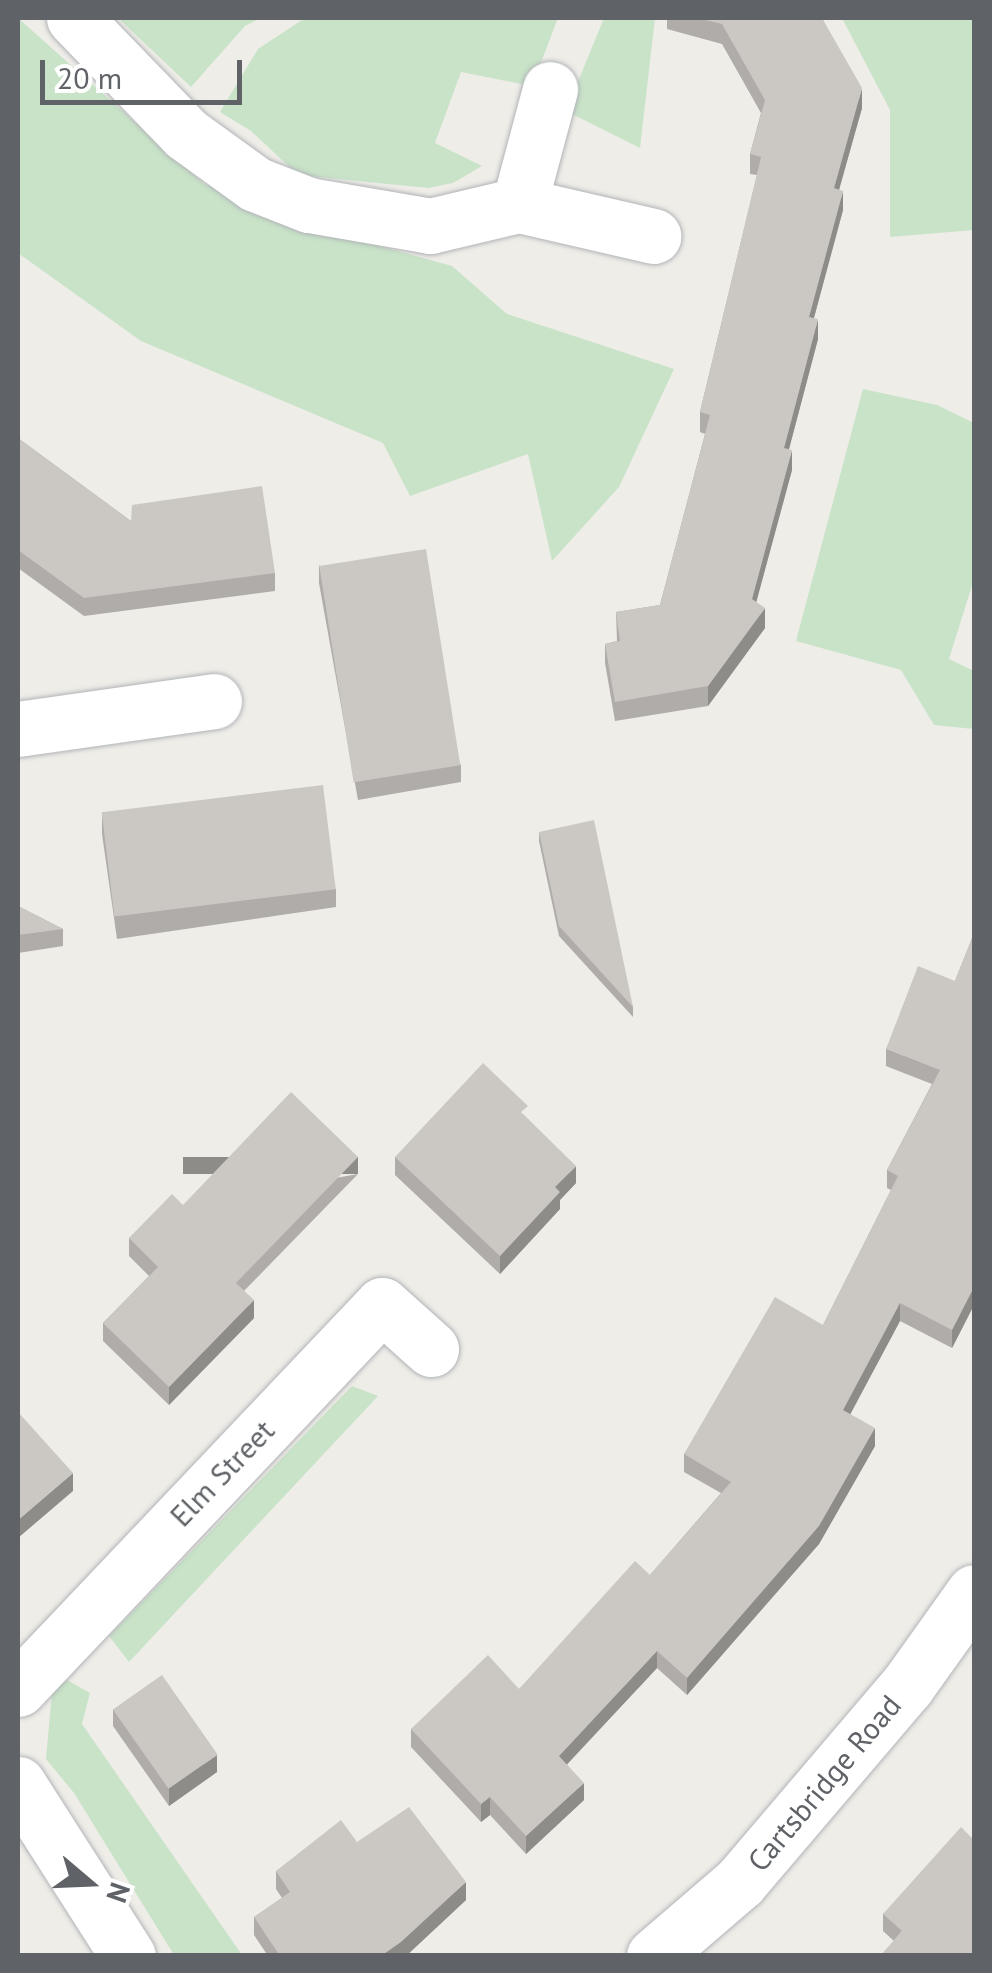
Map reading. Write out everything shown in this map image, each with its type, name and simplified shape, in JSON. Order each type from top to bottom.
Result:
[{"type":"street","points":[[74,18],[186,134],[254,184],[309,204],[430,226],[519,205],[652,236]]},
{"type":"street","points":[[519,205],[550,89]]},
{"type":"street","points":[[18,730],[214,701]]},
{"type":"street","name":"Elm Street","points":[[18,1689],[382,1305],[431,1349]]},
{"type":"street","name":"Cartsbridge Road","points":[[654,1956],[740,1882],[906,1686],[974,1592]]},
{"type":"street","points":[[18,1784],[128,1956]]},
{"type":"green space","points":[[18,18],[204,184],[322,230],[452,266],[507,314],[674,369],[619,487],[552,561],[528,454],[410,496],[383,443],[141,341],[18,253]]},
{"type":"green space","points":[[118,18],[260,18],[245,26],[191,87]]},
{"type":"green space","points":[[305,18],[558,18],[532,86],[461,72],[435,143],[482,166],[453,183],[428,188],[298,175],[251,131],[220,112],[258,49]]},
{"type":"green space","points":[[604,18],[655,18],[640,148],[566,111]]},
{"type":"green space","points":[[842,18],[974,18],[974,230],[890,237],[890,110]]},
{"type":"green space","points":[[863,389],[937,405],[974,423],[974,579],[949,659],[974,671],[974,729],[934,725],[901,670],[796,641]]},
{"type":"green space","points":[[352,1386],[378,1396],[129,1662],[109,1636]]},
{"type":"green space","points":[[67,1680],[90,1693],[82,1724],[242,1955],[174,1955],[74,1793],[46,1759],[52,1692]]},
{"type":"building","points":[[697,18],[822,18],[862,88],[834,188],[843,191],[809,317],[818,319],[784,448],[792,450],[752,599],[765,608],[708,686],[615,702],[605,644],[620,641],[616,612],[660,605],[710,415],[700,412],[761,157],[750,154],[765,100],[722,24]]},
{"type":"building","points":[[18,438],[131,521],[132,505],[262,486],[275,573],[84,598],[18,550]]},
{"type":"building","points":[[426,549],[460,765],[354,782],[319,566]]},
{"type":"building","points":[[323,785],[336,889],[114,916],[102,812]]},
{"type":"building","points":[[594,820],[633,1007],[559,926],[539,832]]},
{"type":"building","points":[[18,906],[63,929],[18,935]]},
{"type":"building","points":[[974,933],[974,1287],[952,1330],[900,1303],[843,1410],[875,1428],[819,1526],[687,1678],[657,1651],[559,1756],[584,1783],[526,1836],[490,1797],[481,1804],[411,1729],[488,1655],[519,1689],[635,1561],[650,1575],[731,1482],[684,1454],[775,1297],[823,1325],[898,1176],[887,1170],[940,1070],[886,1049],[918,966],[955,981]]},
{"type":"building","points":[[483,1063],[528,1106],[521,1112],[576,1166],[555,1187],[560,1192],[500,1256],[395,1157]]},
{"type":"building","points":[[291,1092],[358,1157],[236,1283],[254,1300],[169,1387],[103,1323],[158,1267],[129,1238],[172,1194],[183,1205]]},
{"type":"building","points":[[18,1412],[73,1473],[18,1520]]},
{"type":"building","points":[[162,1675],[218,1754],[168,1789],[113,1709]]},
{"type":"building","points":[[409,1807],[466,1882],[381,1956],[280,1956],[254,1917],[290,1892],[276,1871],[341,1820],[357,1842]]},
{"type":"building","points":[[961,1827],[974,1840],[974,1956],[880,1956],[902,1931],[883,1914]]}]
